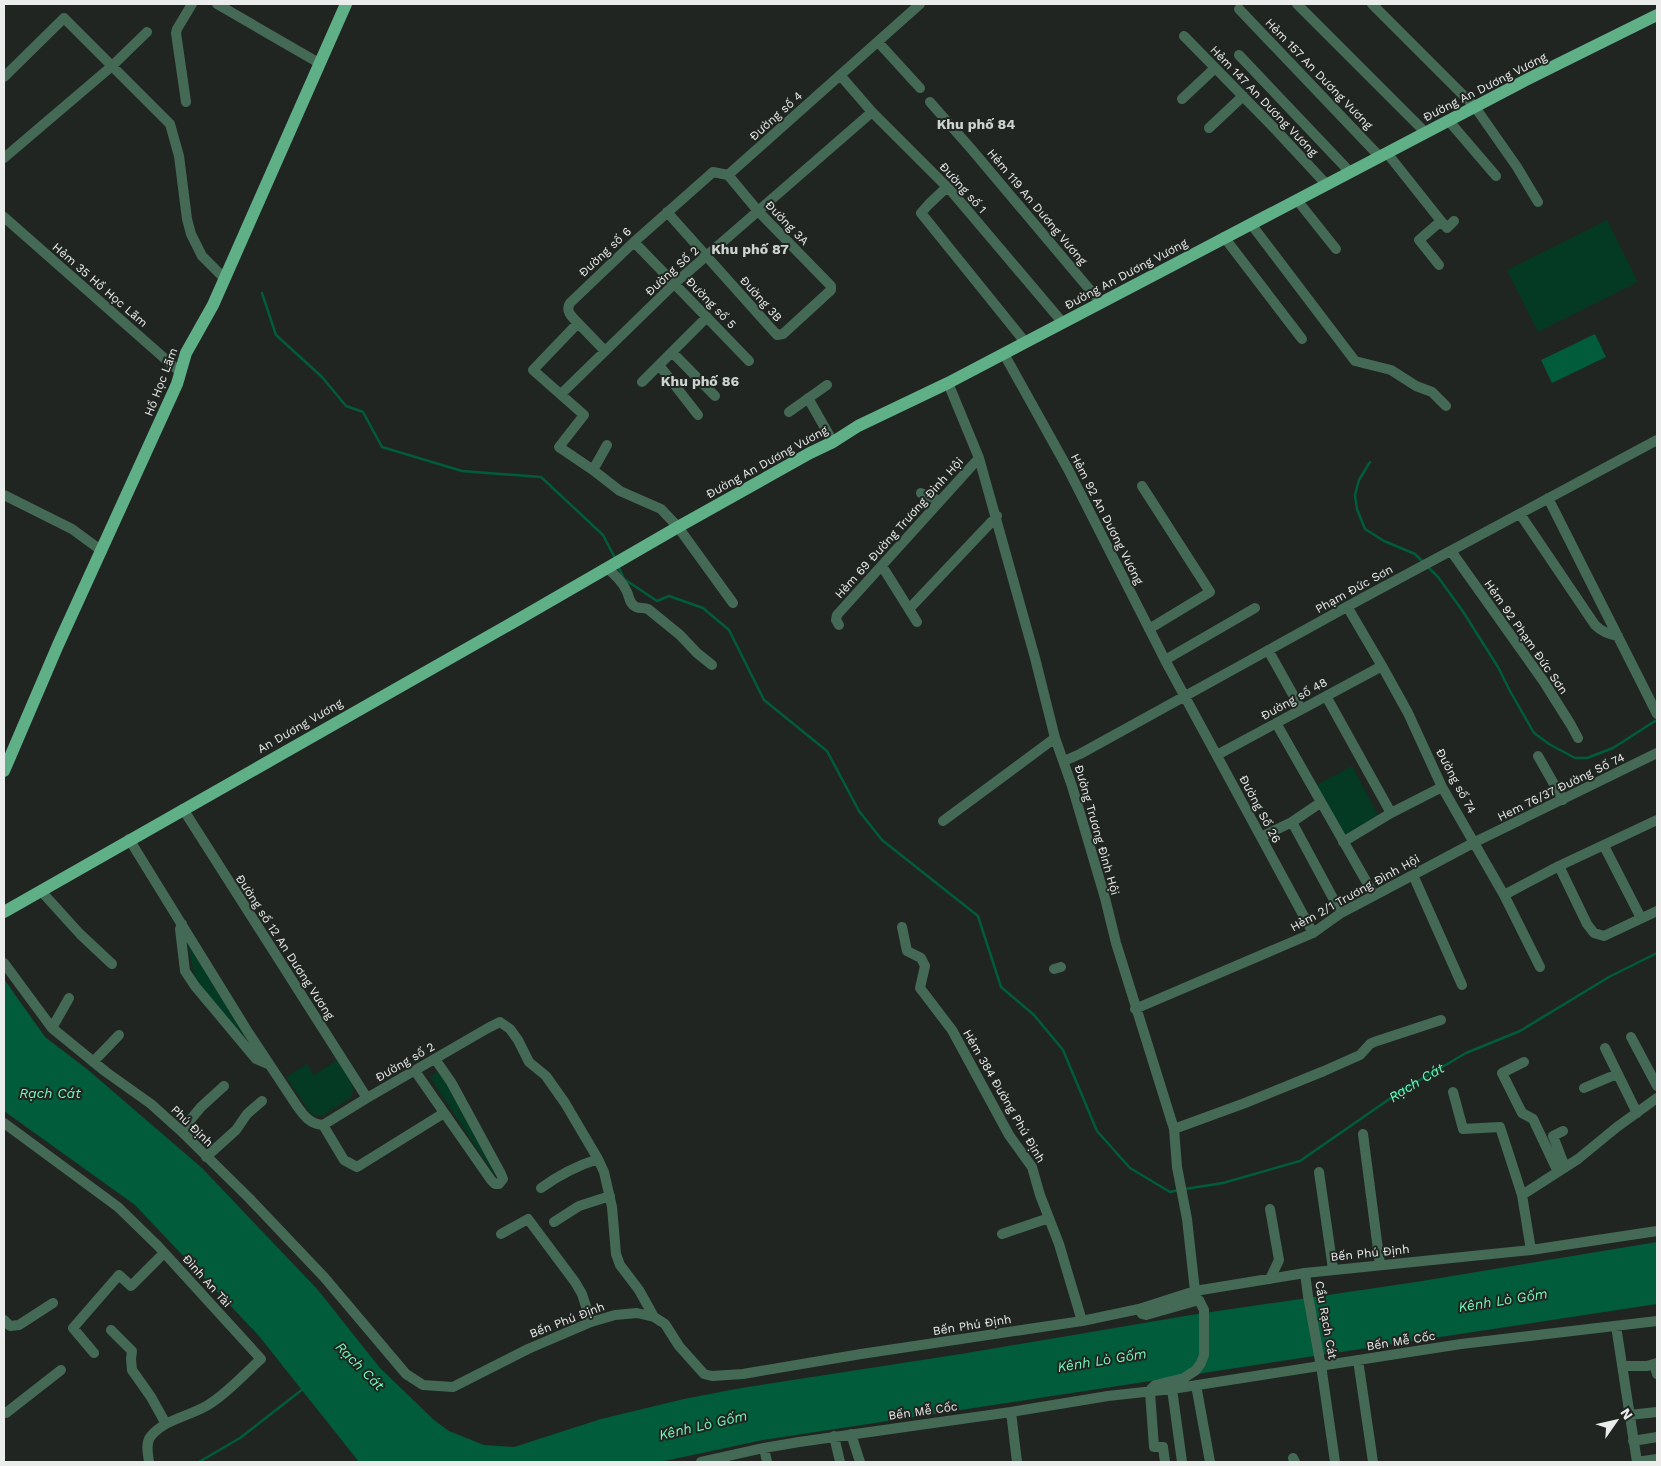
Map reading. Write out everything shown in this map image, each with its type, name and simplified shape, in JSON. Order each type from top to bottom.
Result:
[{"type":"main road","name":"Hồ Học Lãm","points":[[4,771],[58,644],[177,384],[186,353],[213,305],[346,4]]},
{"type":"main road","name":"Đường An Dương Vương","points":[[609,567],[810,453],[833,442],[858,426],[948,383],[1448,120],[1657,15]]},
{"type":"main road","name":"An Dương Vương","points":[[4,912],[609,567]]},
{"type":"street","points":[[186,102],[176,33],[192,4]]},
{"type":"street","points":[[217,4],[319,63]]},
{"type":"street","name":"Đường số 4","points":[[728,176],[920,4]]},
{"type":"street","points":[[1297,4],[1426,132]]},
{"type":"street","points":[[1372,4],[1475,107],[1518,167],[1538,202]]},
{"type":"street","name":"Hẻm 157 An Dương Vương","points":[[1239,9],[1383,155],[1441,221]]},
{"type":"street","points":[[4,77],[64,18],[170,124],[179,156],[186,218],[191,234],[202,256],[224,278]]},
{"type":"street","points":[[4,158],[112,66],[147,32]]},
{"type":"street","name":"Hẻm 147 An Dương Vương","points":[[1184,36],[1327,185]]},
{"type":"street","points":[[878,42],[920,88]]},
{"type":"street","points":[[1239,55],[1350,172]]},
{"type":"street","points":[[1182,99],[1215,68]]},
{"type":"street","name":"Đường số 1","points":[[840,75],[872,112],[947,187],[1063,323]]},
{"type":"street","points":[[1209,128],[1243,96]]},
{"type":"street","name":"Hẻm 119 An Dương Vương","points":[[930,102],[1101,303]]},
{"type":"street","name":"Đường Số 2","points":[[561,394],[674,284],[872,112]]},
{"type":"street","points":[[1448,120],[1496,176]]},
{"type":"street","name":"Đường số 6","points":[[578,323],[569,311],[568,306],[570,303],[634,242],[713,172],[728,176]]},
{"type":"street","name":"Đường 3A","points":[[728,176],[758,211],[831,286],[831,290],[784,334],[777,335]]},
{"type":"street","points":[[947,187],[921,213],[1025,342]]},
{"type":"street","points":[[1297,200],[1336,249]]},
{"type":"street","name":"Đường 3B","points":[[667,212],[777,335]]},
{"type":"street","name":"Hẻm 35 Hồ Học Lãm","points":[[4,217],[180,372]]},
{"type":"street","points":[[1439,264],[1419,240],[1441,221],[1447,228],[1454,221]]},
{"type":"street","points":[[1252,224],[1355,361],[1391,370],[1416,386],[1432,392],[1446,406]]},
{"type":"street","points":[[1224,238],[1302,339]]},
{"type":"street","name":"Đường số 5","points":[[634,242],[749,361]]},
{"type":"street","points":[[642,382],[707,317]]},
{"type":"street","points":[[605,351],[578,323],[534,370],[584,415],[559,447],[620,491],[661,509],[678,527],[734,603]]},
{"type":"street","points":[[672,352],[715,396]]},
{"type":"street","name":"Hẻm 92 An Dương Vương","points":[[1004,354],[1068,469],[1184,696]]},
{"type":"street","points":[[658,365],[698,415]]},
{"type":"street","name":"Đường Trương Đình Hội","points":[[948,383],[979,458],[997,516],[1056,738],[1081,817],[1135,1009],[1174,1129],[1177,1167],[1187,1219],[1195,1291]]},
{"type":"street","points":[[789,412],[827,385]]},
{"type":"street","points":[[808,398],[833,442]]},
{"type":"street","name":"Phạm Đức Sơn","points":[[1064,762],[1657,440]]},
{"type":"street","points":[[593,470],[607,445]]},
{"type":"street","name":"Hẻm 69 Đường Trương Đình Hội","points":[[838,620],[882,566],[979,458]]},
{"type":"street","points":[[1142,486],[1210,592],[1149,629]]},
{"type":"street","points":[[921,492],[940,501]]},
{"type":"street","points":[[4,496],[72,529],[102,551]]},
{"type":"street","points":[[1548,498],[1657,714]]},
{"type":"street","points":[[1520,514],[1595,625],[1606,633],[1618,636]]},
{"type":"street","points":[[909,609],[997,516]]},
{"type":"street","name":"Hẻm 92 Phạm Đức Sơn","points":[[1451,551],[1544,682],[1578,738]]},
{"type":"street","points":[[882,566],[917,622]]},
{"type":"street","points":[[609,567],[624,586],[632,604],[638,608],[645,607],[648,609],[680,635],[697,654],[712,665]]},
{"type":"street","points":[[1165,660],[1255,608]]},
{"type":"street","name":"Đường số 74","points":[[1348,608],[1408,713],[1442,787],[1504,895],[1540,967]]},
{"type":"street","name":"Đường số 48","points":[[1268,650],[1301,708]]},
{"type":"street","name":"Đường số 48","points":[[1217,755],[1382,666]]},
{"type":"street","name":"Đường Số 26","points":[[1184,696],[1262,837],[1312,933]]},
{"type":"street","points":[[1326,696],[1391,813]]},
{"type":"street","points":[[1276,724],[1374,895]]},
{"type":"street","points":[[943,822],[1056,738]]},
{"type":"street","name":"Hem 76/37 Đường Số 74","points":[[1475,842],[1657,753]]},
{"type":"street","points":[[1538,756],[1563,800]]},
{"type":"street","points":[[1343,842],[1391,813],[1442,787]]},
{"type":"street","points":[[1262,837],[1292,822],[1320,803]]},
{"type":"street","name":"Đường số 12 An Dương Vương","points":[[183,809],[367,1098]]},
{"type":"street","points":[[1292,822],[1341,913]]},
{"type":"street","points":[[1504,895],[1559,866],[1656,824]]},
{"type":"street","points":[[130,840],[270,1065],[305,1117],[313,1123],[323,1125],[344,1160],[357,1167],[444,1113]]},
{"type":"street","name":"Hẻm 2/1 Trương Đình Hội","points":[[1135,1009],[1312,933],[1341,913],[1475,842]]},
{"type":"street","points":[[1604,846],[1641,918]]},
{"type":"street","points":[[1559,866],[1587,924],[1594,933],[1604,936],[1657,910]]},
{"type":"street","points":[[1413,875],[1462,985]]},
{"type":"street","points":[[41,890],[80,934],[112,964]]},
{"type":"street","points":[[182,924],[180,929],[185,971],[195,986],[256,1059],[270,1065]]},
{"type":"street","name":"Hẻm 384 Đường Phú Định","points":[[902,927],[907,951],[921,958],[925,966],[920,988],[952,1030],[1009,1135],[1032,1167],[1040,1195],[1059,1244],[1082,1321]]},
{"type":"street","name":"Phú Định","points":[[5,967],[52,1028],[93,1062],[151,1104],[181,1131],[249,1198],[358,1315]]},
{"type":"street","points":[[52,1028],[69,998]]},
{"type":"street","points":[[1174,1129],[1324,1071],[1360,1055],[1374,1042],[1441,1020]]},
{"type":"street","name":"Đường số 2","points":[[323,1125],[500,1022],[510,1029],[518,1040],[529,1062],[546,1076],[565,1103],[598,1159]]},
{"type":"street","points":[[93,1062],[119,1035]]},
{"type":"street","points":[[1631,1037],[1657,1086]]},
{"type":"street","points":[[1605,1048],[1637,1113]]},
{"type":"street","points":[[415,1071],[491,1180],[495,1184],[502,1182],[502,1174],[435,1059]]},
{"type":"street","points":[[1524,1062],[1502,1073],[1522,1113],[1533,1119],[1561,1170]]},
{"type":"street","points":[[1584,1088],[1617,1074]]},
{"type":"street","points":[[181,1131],[200,1107],[224,1086]]},
{"type":"street","points":[[1452,1092],[1463,1129],[1500,1127],[1522,1195],[1530,1250]]},
{"type":"street","points":[[1522,1195],[1578,1159],[1657,1098]]},
{"type":"street","points":[[206,1157],[236,1130],[246,1116],[262,1101]]},
{"type":"street","name":"Đình An Tài","points":[[4,1122],[118,1208],[164,1253],[261,1359],[213,1401],[166,1424],[151,1436],[148,1440],[149,1462]]},
{"type":"street","points":[[1561,1170],[1553,1136],[1563,1131]]},
{"type":"street","points":[[1363,1134],[1380,1265]]},
{"type":"street","points":[[541,1188],[575,1167],[598,1159],[604,1172],[610,1196],[616,1254],[620,1265],[639,1290],[654,1317]]},
{"type":"street","points":[[1319,1172],[1333,1270]]},
{"type":"street","points":[[554,1222],[579,1206],[610,1196]]},
{"type":"street","points":[[1270,1209],[1279,1260],[1278,1266],[1270,1279]]},
{"type":"street","points":[[1002,1234],[1049,1218]]},
{"type":"street","points":[[501,1234],[528,1219],[575,1282],[582,1294],[592,1322]]},
{"type":"street","name":"Bến Phú Định","points":[[358,1315],[406,1374],[423,1385],[453,1387],[528,1349],[592,1322],[615,1315],[637,1312],[654,1317],[665,1324],[679,1346],[704,1374],[712,1376],[743,1374],[861,1354],[1082,1321],[1139,1309],[1195,1291],[1306,1273],[1530,1250],[1657,1231]]},
{"type":"street","points":[[94,1353],[72,1328],[119,1275],[131,1286],[164,1253]]},
{"type":"street","name":"Cầu Rạch Cát","points":[[1306,1273],[1308,1296],[1330,1417],[1335,1462]]},
{"type":"street","points":[[1139,1309],[1142,1314],[1146,1315],[1196,1300],[1199,1300],[1203,1306],[1204,1355],[1201,1363],[1196,1370],[1170,1386],[1182,1462]]},
{"type":"street","points":[[4,1320],[10,1326],[19,1325],[53,1303]]},
{"type":"street","name":"Bến Mễ Cốc","points":[[701,1462],[764,1448],[834,1436],[1011,1412],[1114,1395],[1150,1392],[1170,1386],[1196,1385],[1462,1344],[1657,1321]]},
{"type":"street","points":[[1616,1326],[1637,1462],[1657,1458]]},
{"type":"street","points":[[112,1330],[132,1352],[132,1370],[166,1424]]},
{"type":"street","points":[[1358,1360],[1373,1462]]},
{"type":"street","points":[[1622,1366],[1656,1367]]},
{"type":"street","points":[[6,1413],[61,1370]]},
{"type":"street","points":[[1196,1385],[1210,1462]]},
{"type":"street","points":[[1150,1392],[1154,1447],[1163,1447],[1165,1462]]},
{"type":"street","points":[[1011,1412],[1017,1462]]},
{"type":"street","points":[[1630,1415],[1657,1412]]},
{"type":"street","points":[[851,1434],[860,1462]]},
{"type":"street","points":[[834,1436],[840,1462]]},
{"type":"street","points":[[1634,1441],[1657,1437]]},
{"type":"street","points":[[764,1448],[767,1462]]},
{"type":"shaded area","points":[[1607,220],[1638,282],[1538,332],[1507,270]]},
{"type":"shaded area","points":[[1352,766],[1379,817],[1343,837],[1315,786]]},
{"type":"shaded area","points":[[187,942],[246,1037],[241,1035],[195,978]]},
{"type":"shaded area","points":[[337,1060],[352,1082],[353,1092],[350,1098],[324,1115],[314,1116],[286,1077],[307,1064],[314,1075]]},
{"type":"shaded area","points":[[436,1072],[441,1074],[498,1177],[494,1174],[430,1077]]},
{"type":"water","points":[[1595,334],[1606,357],[1552,383],[1541,360]]},
{"type":"water","name":"Kênh Lò Gốm","points":[[4,979],[45,1037],[87,1069],[202,1168],[318,1290],[380,1368],[434,1420],[449,1431],[484,1445],[514,1447],[601,1419],[684,1399],[741,1388],[967,1353],[1191,1315],[1416,1282],[1657,1242],[1657,1304],[763,1440],[660,1462],[359,1462],[259,1336],[135,1205],[4,1111]]},
{"type":"waterway","points":[[262,293],[276,335],[322,377],[346,406],[363,412],[382,447],[462,471],[541,477],[603,535],[615,558]]},
{"type":"waterway","points":[[1370,462],[1359,480],[1355,495],[1357,509],[1365,529],[1384,541],[1415,554],[1423,562]]},
{"type":"waterway","points":[[618,566],[624,579],[657,601],[669,596],[703,608],[729,630],[764,700],[827,751],[859,811],[882,840],[978,916],[1001,987],[1034,1015],[1063,1050],[1097,1131],[1130,1168],[1170,1192],[1179,1190]]},
{"type":"waterway","points":[[1428,567],[1438,577],[1462,610],[1498,667],[1534,733],[1549,744],[1575,758],[1587,758],[1613,748],[1655,721],[1657,722]]},
{"type":"waterway","name":"Rạch Cát","points":[[1185,1189],[1223,1183],[1300,1161],[1401,1091],[1466,1053],[1520,1031],[1609,977],[1657,953]]},
{"type":"waterway","points":[[199,1462],[240,1438],[303,1389]]},
{"type":"district","name":"Khu phố 84","points":[[976,124]]},
{"type":"district","name":"Khu phố 87","points":[[750,249]]},
{"type":"district","name":"Khu phố 86","points":[[700,381]]}]
